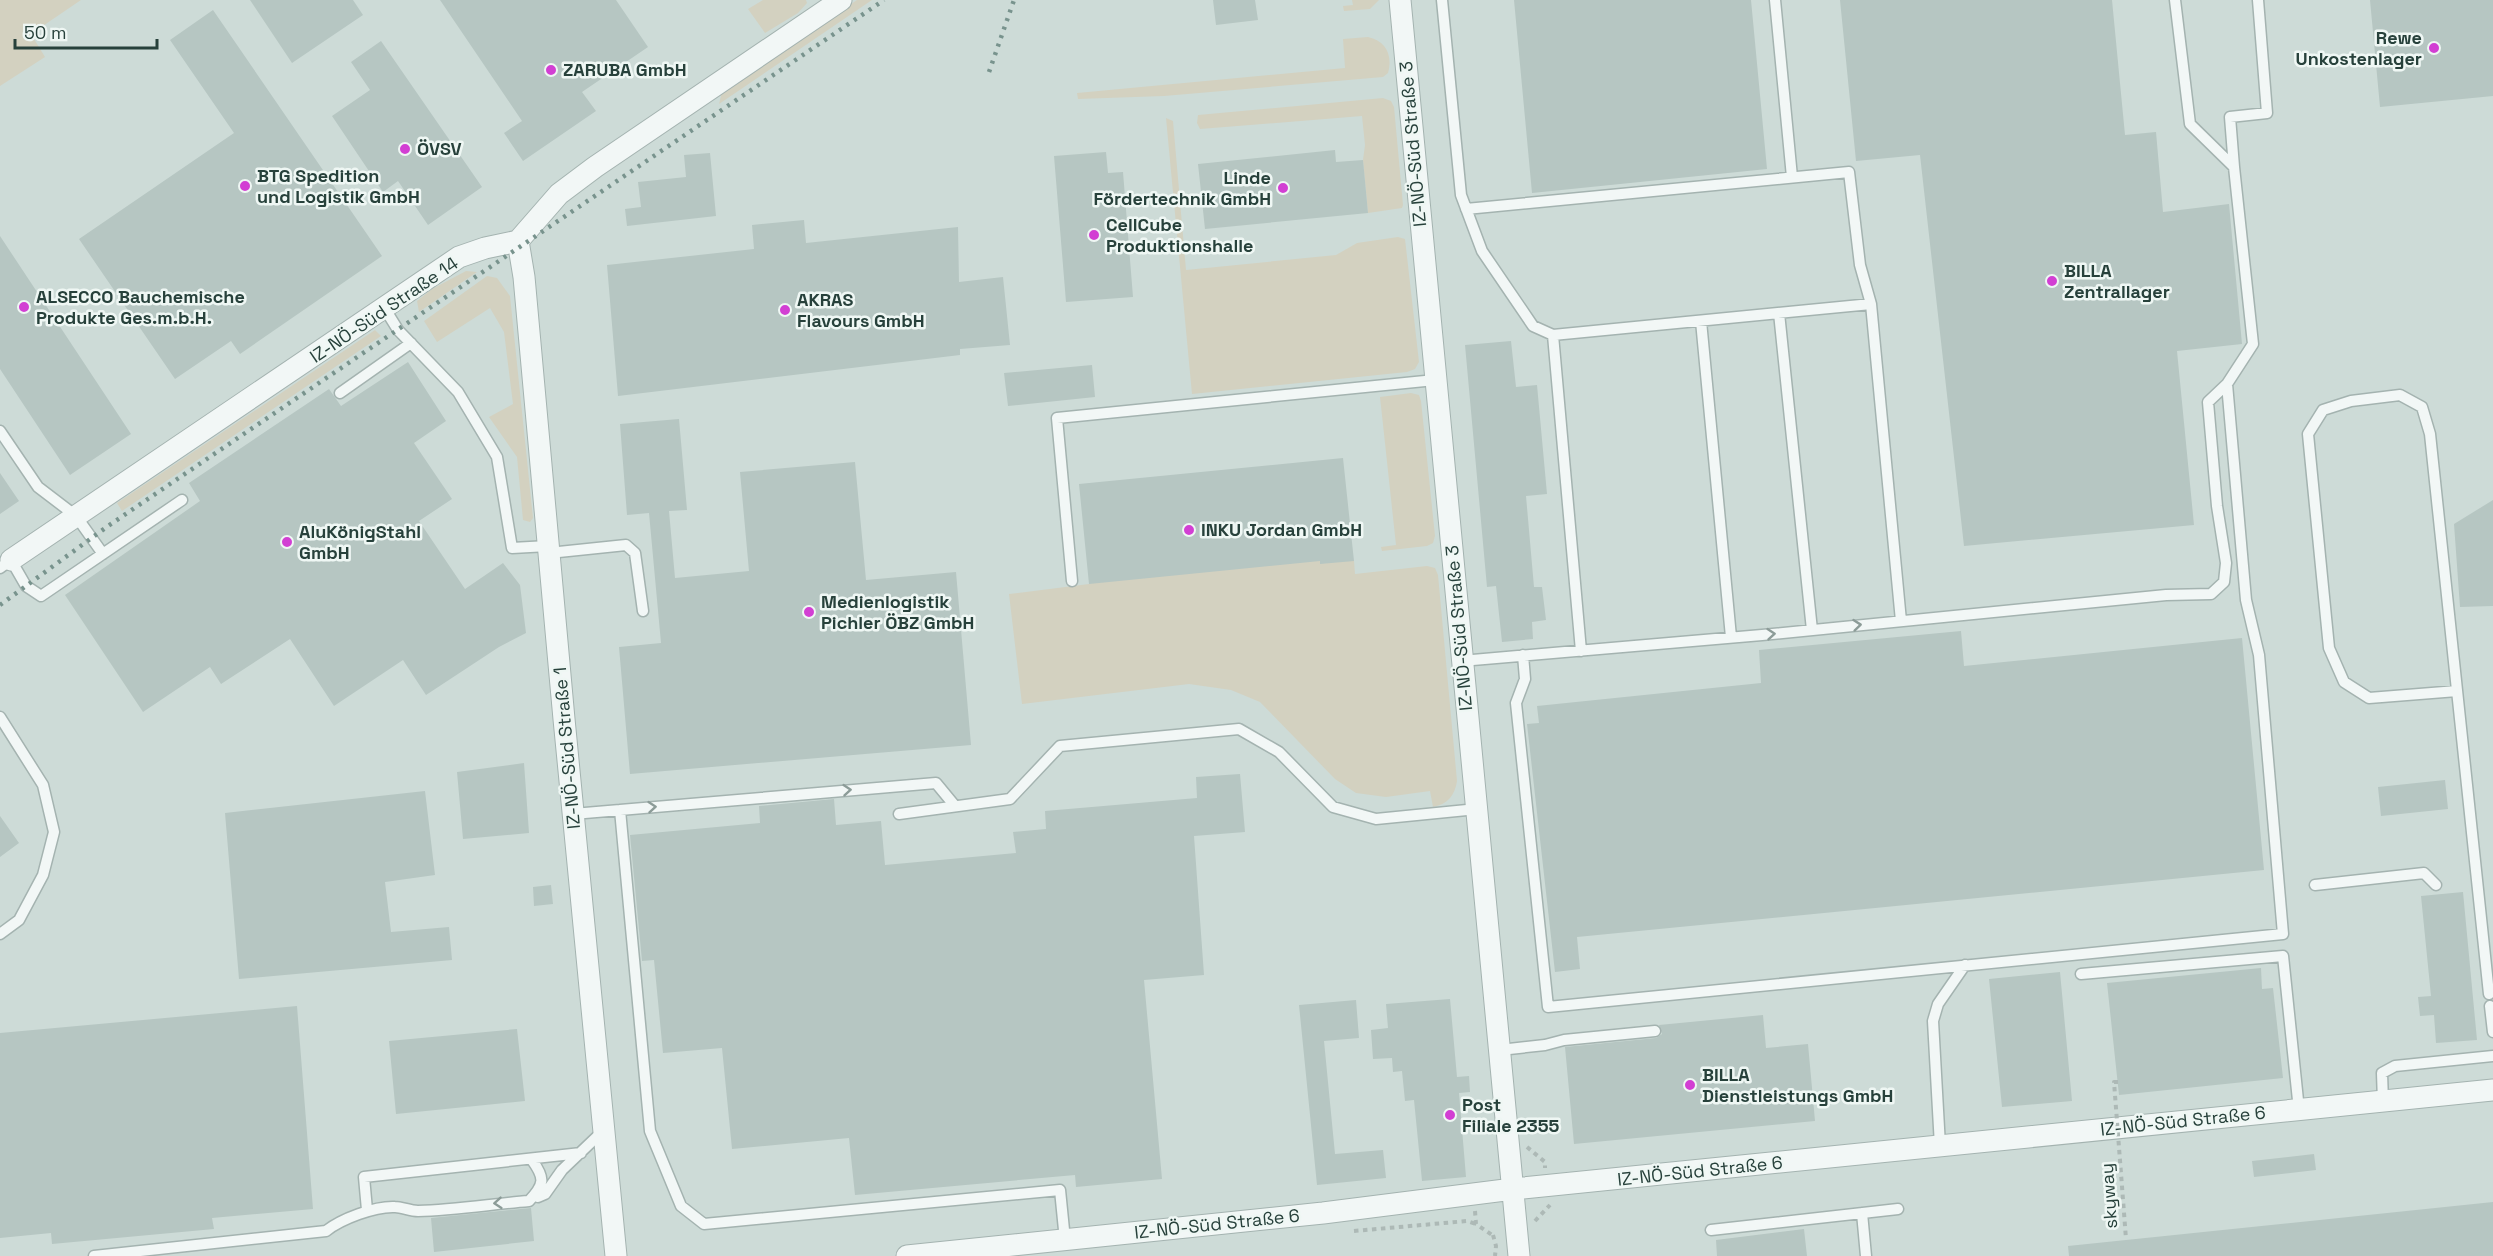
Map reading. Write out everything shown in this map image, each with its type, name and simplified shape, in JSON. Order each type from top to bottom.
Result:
[{"type":"street","name":"IZ-NÖ-Süd Straße 3","points":[[1400,0],[1519,1256]]},
{"type":"street","points":[[518,241],[560,194],[828,4]]},
{"type":"street","name":"IZ-NÖ-Süd Straße 14","points":[[5,564],[459,257],[485,248],[518,241]]},
{"type":"street","name":"IZ-NÖ-Süd Straße 1","points":[[518,241],[524,277],[616,1256]]},
{"type":"street","name":"IZ-NÖ-Süd Straße 6","points":[[907,1256],[1323,1213],[1513,1189],[2493,1090]]},
{"type":"lane","points":[[1442,0],[1461,195],[1482,251],[1533,326],[1553,335],[1871,304]]},
{"type":"lane","points":[[1775,0],[1792,177]]},
{"type":"lane","points":[[2175,0],[2190,124],[2234,167]]},
{"type":"lane","points":[[1461,661],[1812,630],[2166,595],[2211,594],[2224,582],[2226,563],[2217,506],[2208,402],[2227,384],[2253,345],[2230,117],[2267,113],[2258,0]]},
{"type":"lane","points":[[1466,209],[1849,172],[1860,265],[1871,304],[1901,621]]},
{"type":"lane","points":[[385,309],[398,330],[458,392],[497,457],[512,548],[549,549],[626,545],[635,553],[643,611]]},
{"type":"lane","points":[[1779,313],[1812,630]]},
{"type":"lane","points":[[1701,321],[1731,637]]},
{"type":"lane","points":[[1553,335],[1581,651]]},
{"type":"lane","points":[[340,393],[411,343]]},
{"type":"lane","points":[[1072,581],[1057,418],[1435,380]]},
{"type":"lane","points":[[1523,655],[1525,679],[1516,703],[1548,1007],[2283,934],[2259,655],[2246,600],[2227,384]]},
{"type":"lane","points":[[2457,691],[2369,698],[2344,682],[2329,648],[2308,434],[2323,410],[2351,401],[2400,395],[2422,407],[2430,434],[2493,1032]]},
{"type":"lane","points":[[0,431],[38,487],[76,516],[103,554]]},
{"type":"lane","points":[[5,564],[26,586],[41,596],[182,500]]},
{"type":"lane","points":[[0,717],[43,785],[54,832],[43,875],[18,920],[0,934]]},
{"type":"lane","points":[[899,814],[1010,798],[1060,746],[1239,729],[1279,752],[1333,807],[1376,819],[1477,809]]},
{"type":"lane","points":[[573,814],[936,783],[955,806]]},
{"type":"lane","points":[[620,810],[650,1131],[681,1206],[704,1224],[1060,1190],[1065,1240]]},
{"type":"lane","points":[[2315,885],[2424,873],[2436,885]]},
{"type":"lane","points":[[2081,974],[2283,956],[2299,1110]]},
{"type":"lane","points":[[1940,1146],[1933,1021],[1938,1004],[1965,966]]},
{"type":"lane","points":[[1500,1050],[1545,1045],[1564,1040],[1655,1031]]},
{"type":"lane","points":[[2384,1102],[2382,1073],[2395,1065],[2493,1056]]},
{"type":"lane","points":[[94,1256],[207,1251],[326,1231],[334,1224],[368,1210],[395,1206],[415,1211],[529,1201],[545,1194],[562,1170],[604,1130]]},
{"type":"lane","points":[[368,1210],[364,1177],[581,1153]]},
{"type":"lane","points":[[529,1201],[540,1190],[542,1180],[540,1171],[532,1160]]},
{"type":"lane","points":[[1711,1230],[1898,1209]]},
{"type":"lane","points":[[1862,1213],[1866,1256]]},
{"type":"path","name":"skyway","points":[[2118,1082],[2114,1082],[2126,1239]]},
{"type":"path","points":[[1533,1223],[1549,1205]]},
{"type":"shaded area","points":[[0,0],[2493,0],[2493,1256],[0,1256]]},
{"type":"shaded area","points":[[0,0],[81,0],[31,34],[45,57],[0,86]]},
{"type":"shaded area","points":[[763,0],[806,0],[807,3],[798,13],[765,33],[748,9]]},
{"type":"shaded area","points":[[857,0],[872,0],[719,104],[722,92]]},
{"type":"shaded area","points":[[1352,0],[1379,0],[1370,9],[1344,11],[1343,6],[1353,5]]},
{"type":"shaded area","points":[[1368,37],[1384,45],[1389,55],[1388,73],[1383,77],[1164,96],[1078,99],[1077,93],[1345,68],[1343,39]]},
{"type":"shaded area","points":[[1383,98],[1391,101],[1394,107],[1403,205],[1402,208],[1368,213],[1362,116],[1200,129],[1197,123],[1198,115]]},
{"type":"shaded area","points":[[1166,118],[1173,121],[1186,270],[1336,255],[1357,243],[1398,237],[1405,239],[1419,362],[1415,369],[1407,372],[1192,394]]},
{"type":"shaded area","points":[[466,271],[477,272],[419,312],[417,301],[432,289]]},
{"type":"shaded area","points":[[487,276],[497,278],[510,296],[533,518],[530,522],[523,520],[517,457],[489,417],[513,404],[504,332],[490,308],[437,342],[424,321]]},
{"type":"shaded area","points":[[375,330],[381,336],[122,511],[117,503]]},
{"type":"shaded area","points":[[1411,393],[1419,395],[1421,401],[1435,536],[1433,543],[1427,546],[1382,551],[1381,547],[1396,545],[1380,397]]},
{"type":"shaded area","points":[[1293,500],[1354,561],[1355,574],[1427,566],[1435,568],[1438,575],[1457,781],[1455,791],[1447,801],[1433,807],[1430,791],[1386,797],[1356,793],[1335,779],[1260,702],[1231,690],[1189,684],[1022,704],[1009,594],[1089,584]]},
{"type":"building","points":[[250,0],[353,0],[363,15],[292,63]]},
{"type":"building","name":"ZARUBA GmbH","points":[[440,0],[616,0],[648,47],[582,92],[596,111],[523,161],[504,133],[522,121]]},
{"type":"building","points":[[1213,0],[1255,0],[1258,20],[1216,25]]},
{"type":"building","points":[[1514,0],[1751,0],[1767,169],[1532,193]]},
{"type":"building","name":"BILLA Zentrallager","points":[[1840,0],[2112,0],[2125,135],[2156,132],[2163,212],[2229,204],[2242,344],[2177,351],[2194,525],[1964,546],[1920,155],[1856,161]]},
{"type":"building","name":"Rewe Unkostenlager","points":[[2370,0],[2493,0],[2493,96],[2380,107]]},
{"type":"building","name":"BTG Spedition und Logistik GmbH","points":[[213,10],[382,256],[240,354],[231,341],[175,379],[79,239],[234,133],[170,40]]},
{"type":"building","name":"ÖVSV","points":[[381,41],[482,187],[428,225],[398,181],[383,192],[332,116],[370,90],[351,62]]},
{"type":"building","name":"Linde Fördertechnik GmbH","points":[[1335,150],[1336,162],[1363,160],[1368,213],[1205,229],[1198,164]]},
{"type":"building","name":"CellCube Produktionshalle","points":[[1106,152],[1108,173],[1123,172],[1133,297],[1066,302],[1054,156]]},
{"type":"building","points":[[710,153],[716,216],[627,226],[625,209],[641,207],[638,182],[686,177],[684,155]]},
{"type":"building","name":"AKRAS Flavours GmbH","points":[[804,220],[806,243],[958,227],[959,282],[1003,277],[1010,345],[960,349],[960,355],[618,396],[607,265],[754,249],[752,225]]},
{"type":"building","name":"ALSECCO Bauchemische Produkte Ges.m.b.H.","points":[[0,236],[131,434],[70,475],[0,369]]},
{"type":"building","points":[[1511,341],[1516,387],[1537,385],[1547,494],[1526,496],[1534,587],[1542,587],[1546,620],[1532,622],[1533,639],[1502,642],[1496,586],[1487,587],[1465,345]]},
{"type":"building","name":"AluKönigStahl GmbH","points":[[408,362],[446,421],[414,443],[452,499],[419,521],[465,589],[503,563],[520,585],[526,633],[499,647],[426,695],[403,660],[334,706],[290,639],[221,684],[210,667],[143,712],[65,595],[200,501],[189,483],[329,389],[341,406]]},
{"type":"building","points":[[1092,365],[1095,397],[1008,406],[1004,373]]},
{"type":"building","name":"Medienlogistik Pichler ÖBZ GmbH","points":[[679,419],[687,510],[669,511],[675,578],[749,571],[740,472],[855,462],[866,580],[956,572],[971,745],[630,774],[619,647],[661,643],[649,513],[627,515],[620,424]]},
{"type":"building","name":"INKU Jordan GmbH","points":[[1343,458],[1354,561],[1320,564],[1320,561],[1089,584],[1079,484]]},
{"type":"building","points":[[0,473],[19,501],[0,514]]},
{"type":"building","points":[[2493,500],[2493,606],[2460,607],[2454,524]]},
{"type":"building","points":[[1961,631],[1964,666],[2242,638],[2264,870],[1577,937],[1580,969],[1555,972],[1527,724],[1539,723],[1537,706],[1761,683],[1759,650]]},
{"type":"building","points":[[524,763],[529,833],[463,839],[457,772]]},
{"type":"building","points":[[1240,774],[1245,832],[1194,836],[1204,975],[1144,980],[1162,1179],[1076,1187],[1075,1175],[855,1195],[849,1138],[732,1149],[722,1048],[663,1053],[654,960],[642,961],[630,835],[760,823],[759,806],[834,799],[836,825],[881,821],[885,865],[1016,853],[1013,832],[1046,829],[1045,811],[1197,798],[1196,777]]},
{"type":"building","points":[[2445,780],[2448,809],[2381,816],[2378,787]]},
{"type":"building","points":[[425,791],[435,875],[385,882],[391,932],[449,927],[452,960],[239,979],[225,813]]},
{"type":"building","points":[[0,816],[19,843],[0,857]]},
{"type":"building","points":[[551,885],[553,904],[534,906],[533,887]]},
{"type":"building","points":[[2463,892],[2477,1040],[2436,1043],[2434,1015],[2420,1016],[2418,997],[2431,996],[2421,896]]},
{"type":"building","points":[[2261,968],[2262,989],[2273,988],[2283,1078],[2119,1095],[2107,983]]},
{"type":"building","points":[[2060,972],[2072,1101],[2002,1107],[1989,979]]},
{"type":"building","points":[[1450,999],[1457,1077],[1469,1076],[1470,1092],[1459,1093],[1466,1177],[1422,1181],[1414,1100],[1405,1101],[1402,1071],[1393,1072],[1392,1058],[1373,1059],[1371,1030],[1388,1028],[1386,1004]]},
{"type":"building","points":[[1356,1000],[1359,1038],[1324,1041],[1335,1154],[1383,1150],[1386,1178],[1317,1185],[1299,1005]]},
{"type":"building","points":[[297,1006],[313,1209],[212,1218],[214,1229],[52,1244],[51,1233],[0,1238],[0,1033]]},
{"type":"building","name":"BILLA Dienstleistungs GmbH","points":[[1763,1015],[1766,1048],[1808,1044],[1815,1121],[1574,1144],[1565,1047],[1656,1038],[1662,1034],[1659,1025]]},
{"type":"building","points":[[517,1029],[525,1101],[396,1114],[389,1041]]},
{"type":"building","points":[[2314,1154],[2316,1170],[2254,1177],[2252,1161]]},
{"type":"building","points":[[2493,1202],[2493,1256],[2069,1256],[2068,1246]]},
{"type":"building","points":[[531,1208],[534,1241],[434,1252],[431,1218]]},
{"type":"building","points":[[1804,1229],[1807,1256],[1717,1256],[1716,1240]]},
{"type":"railway","points":[[0,605],[108,526],[884,0]]},
{"type":"railway","points":[[989,72],[1014,0]]},
{"type":"place","name":"Rewe Unkostenlager","points":[[2434,48]]},
{"type":"place","name":"ZARUBA GmbH","points":[[551,70]]},
{"type":"place","name":"ÖVSV","points":[[405,149]]},
{"type":"place","name":"BTG Spedition und Logistik GmbH","points":[[245,186]]},
{"type":"place","name":"Linde Fördertechnik GmbH","points":[[1283,188]]},
{"type":"place","name":"CellCube Produktionshalle","points":[[1094,235]]},
{"type":"place","name":"BILLA Zentrallager","points":[[2052,281]]},
{"type":"place","name":"ALSECCO Bauchemische Produkte Ges.m.b.H.","points":[[24,307]]},
{"type":"place","name":"AKRAS Flavours GmbH","points":[[785,310]]},
{"type":"place","name":"INKU Jordan GmbH","points":[[1189,530]]},
{"type":"place","name":"AluKönigStahl GmbH","points":[[287,542]]},
{"type":"place","name":"Medienlogistik Pichler ÖBZ GmbH","points":[[809,612]]},
{"type":"place","name":"BILLA Dienstleistungs GmbH","points":[[1690,1085]]},
{"type":"place","name":"Post Filiale 2355","points":[[1450,1115]]}]
